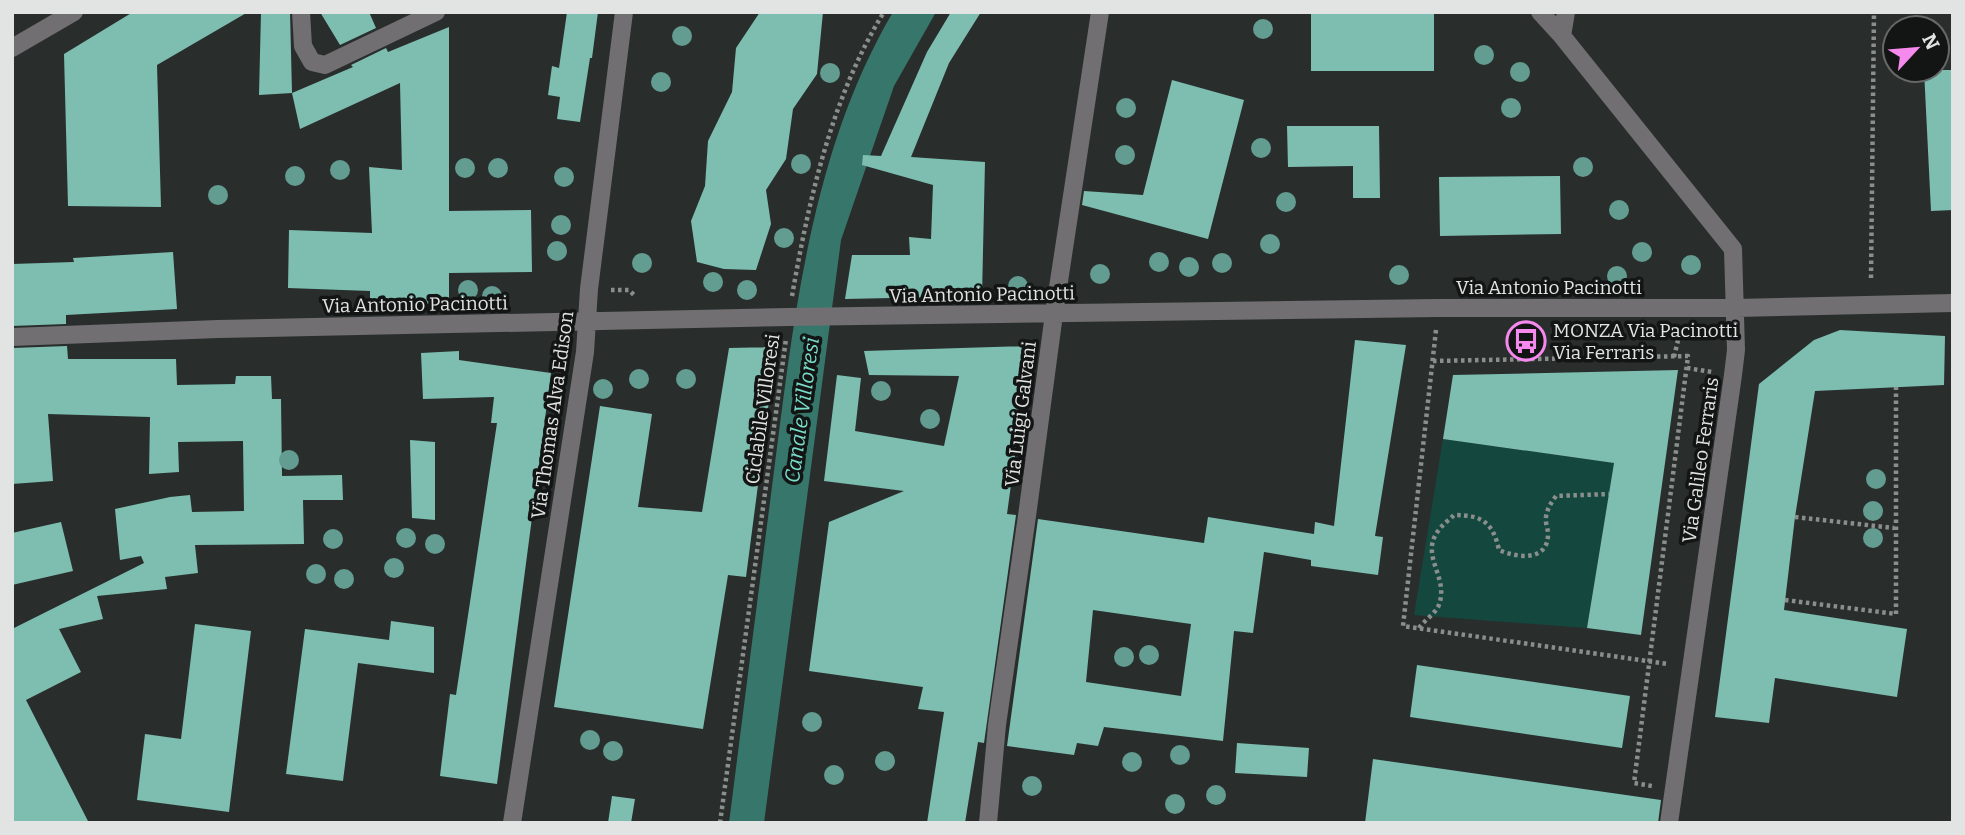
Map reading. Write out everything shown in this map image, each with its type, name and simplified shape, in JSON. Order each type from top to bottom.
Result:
[{"type":"street","points":[[12,48],[74,12]]},
{"type":"street","points":[[301,12],[303,46],[313,62],[325,65],[436,12]]},
{"type":"street","name":"Via Thomas Alva Edison","points":[[512,823],[585,352],[586,322],[624,12]]},
{"type":"street","name":"Via Luigi Galvani","points":[[988,823],[996,725],[1100,12]]},
{"type":"street","name":"Via Galileo Ferraris","points":[[1540,12],[1733,249],[1736,350],[1669,823]]},
{"type":"street","points":[[1562,36],[1566,12]]},
{"type":"street","name":"Via Antonio Pacinotti","points":[[12,337],[218,329],[791,317],[1953,303]]},
{"type":"path","name":"Ciclabile Villoresi","points":[[720,823],[803,237],[835,121],[852,75],[884,12]]},
{"type":"path","points":[[1871,278],[1874,12]]},
{"type":"path","points":[[1438,308],[1404,626],[1691,667]]},
{"type":"path","points":[[1433,362],[1688,356],[1634,783],[1674,791]]},
{"type":"path","points":[[1785,600],[1896,614],[1896,387]]},
{"type":"path","points":[[1418,628],[1437,609],[1441,578],[1432,559],[1433,542],[1438,531],[1454,516],[1470,515],[1485,521],[1495,533],[1499,550],[1525,558],[1537,554],[1547,544],[1545,520],[1556,496],[1609,494]]},
{"type":"path","points":[[1796,517],[1894,528]]},
{"type":"shaded area","points":[[1443,439],[1614,463],[1587,628],[1414,615]]},
{"type":"water","name":"Canale Villoresi","points":[[893,12],[936,12],[894,86],[841,240],[764,823],[729,823],[799,294],[825,177],[843,120],[865,65]]},
{"type":"building","points":[[133,12],[248,12],[157,65],[161,207],[68,206],[64,54]]},
{"type":"building","points":[[261,12],[290,12],[292,93],[259,95]]},
{"type":"building","points":[[320,12],[369,12],[376,28],[340,45]]},
{"type":"building","points":[[567,12],[598,12],[580,122],[557,119],[560,97],[548,95],[552,66],[559,68]]},
{"type":"building","points":[[760,12],[823,12],[817,74],[793,109],[786,159],[766,190],[771,224],[756,270],[724,269],[697,262],[691,221],[705,186],[708,141],[732,92],[736,48]]},
{"type":"building","points":[[951,12],[981,12],[949,63],[911,157],[985,162],[982,296],[845,299],[852,255],[910,255],[909,237],[931,239],[933,185],[862,165],[863,155],[881,156],[927,52]]},
{"type":"building","points":[[1311,12],[1434,12],[1434,71],[1311,71]]},
{"type":"building","points":[[449,27],[449,211],[531,210],[532,272],[449,273],[449,303],[370,306],[370,291],[288,288],[289,230],[372,233],[369,167],[402,170],[400,83],[300,129],[292,93],[353,67],[351,65],[386,48],[388,52]]},
{"type":"building","points":[[1953,70],[1953,210],[1931,211],[1925,84],[1951,84]]},
{"type":"building","points":[[1172,80],[1244,100],[1208,239],[1082,205],[1084,191],[1143,195]]},
{"type":"building","points":[[1287,126],[1379,126],[1380,198],[1353,198],[1353,166],[1288,167]]},
{"type":"building","points":[[1560,176],[1561,234],[1440,236],[1439,177]]},
{"type":"building","points":[[173,252],[177,309],[66,315],[66,324],[12,326],[12,264],[74,262],[73,258]]},
{"type":"building","points":[[1840,330],[1945,336],[1944,385],[1815,391],[1795,517],[1784,610],[1907,629],[1897,697],[1775,678],[1769,723],[1715,717],[1759,384],[1814,340]]},
{"type":"building","points":[[1355,340],[1406,345],[1375,536],[1383,537],[1378,575],[1311,566],[1311,560],[1264,552],[1253,633],[1234,631],[1223,741],[1104,727],[1098,746],[1077,743],[1074,755],[1007,746],[1038,519],[1204,543],[1208,517],[1314,534],[1315,522],[1334,526]],"holes":[[[1093,610],[1191,624],[1181,696],[1086,682]]]},
{"type":"building","points":[[67,346],[68,359],[176,359],[177,385],[235,384],[236,376],[271,376],[272,399],[281,399],[282,476],[342,475],[343,500],[303,500],[304,544],[195,545],[198,573],[165,577],[167,589],[97,596],[103,619],[59,629],[81,672],[26,700],[89,823],[12,823],[12,629],[144,563],[141,556],[120,560],[115,509],[190,495],[192,512],[244,511],[243,441],[178,442],[179,472],[149,474],[150,417],[48,414],[53,481],[12,484],[12,348]]},
{"type":"building","points":[[1030,346],[1007,514],[1016,515],[984,743],[978,742],[965,823],[927,823],[944,712],[918,709],[923,687],[809,671],[829,522],[904,491],[824,481],[837,375],[861,378],[855,431],[944,446],[959,376],[869,375],[864,351]]},
{"type":"building","points":[[776,347],[746,577],[728,575],[703,729],[554,707],[600,406],[652,414],[638,507],[702,512],[729,348]]},
{"type":"building","points":[[459,351],[459,360],[551,373],[497,784],[440,776],[450,694],[456,695],[497,423],[491,423],[494,397],[423,399],[421,353]]},
{"type":"building","points":[[1678,370],[1641,635],[1587,628],[1614,463],[1443,439],[1453,375]]},
{"type":"building","points":[[410,440],[435,442],[435,520],[412,518]]},
{"type":"building","points":[[61,522],[73,571],[12,585],[12,533]]},
{"type":"building","points":[[391,621],[434,627],[434,673],[358,663],[343,781],[286,774],[305,629],[389,640]]},
{"type":"building","points":[[195,624],[251,631],[229,812],[137,800],[145,734],[181,739]]},
{"type":"building","points":[[1417,665],[1630,696],[1622,748],[1410,717]]},
{"type":"building","points":[[1237,743],[1309,748],[1307,777],[1235,773]]},
{"type":"building","points":[[1373,759],[1661,800],[1658,823],[1365,823]]},
{"type":"building","points":[[612,796],[635,799],[631,823],[608,823]]},
{"type":"place","name":"MONZA Via Pacinotti Via Ferraris","points":[[1526,341]]}]
